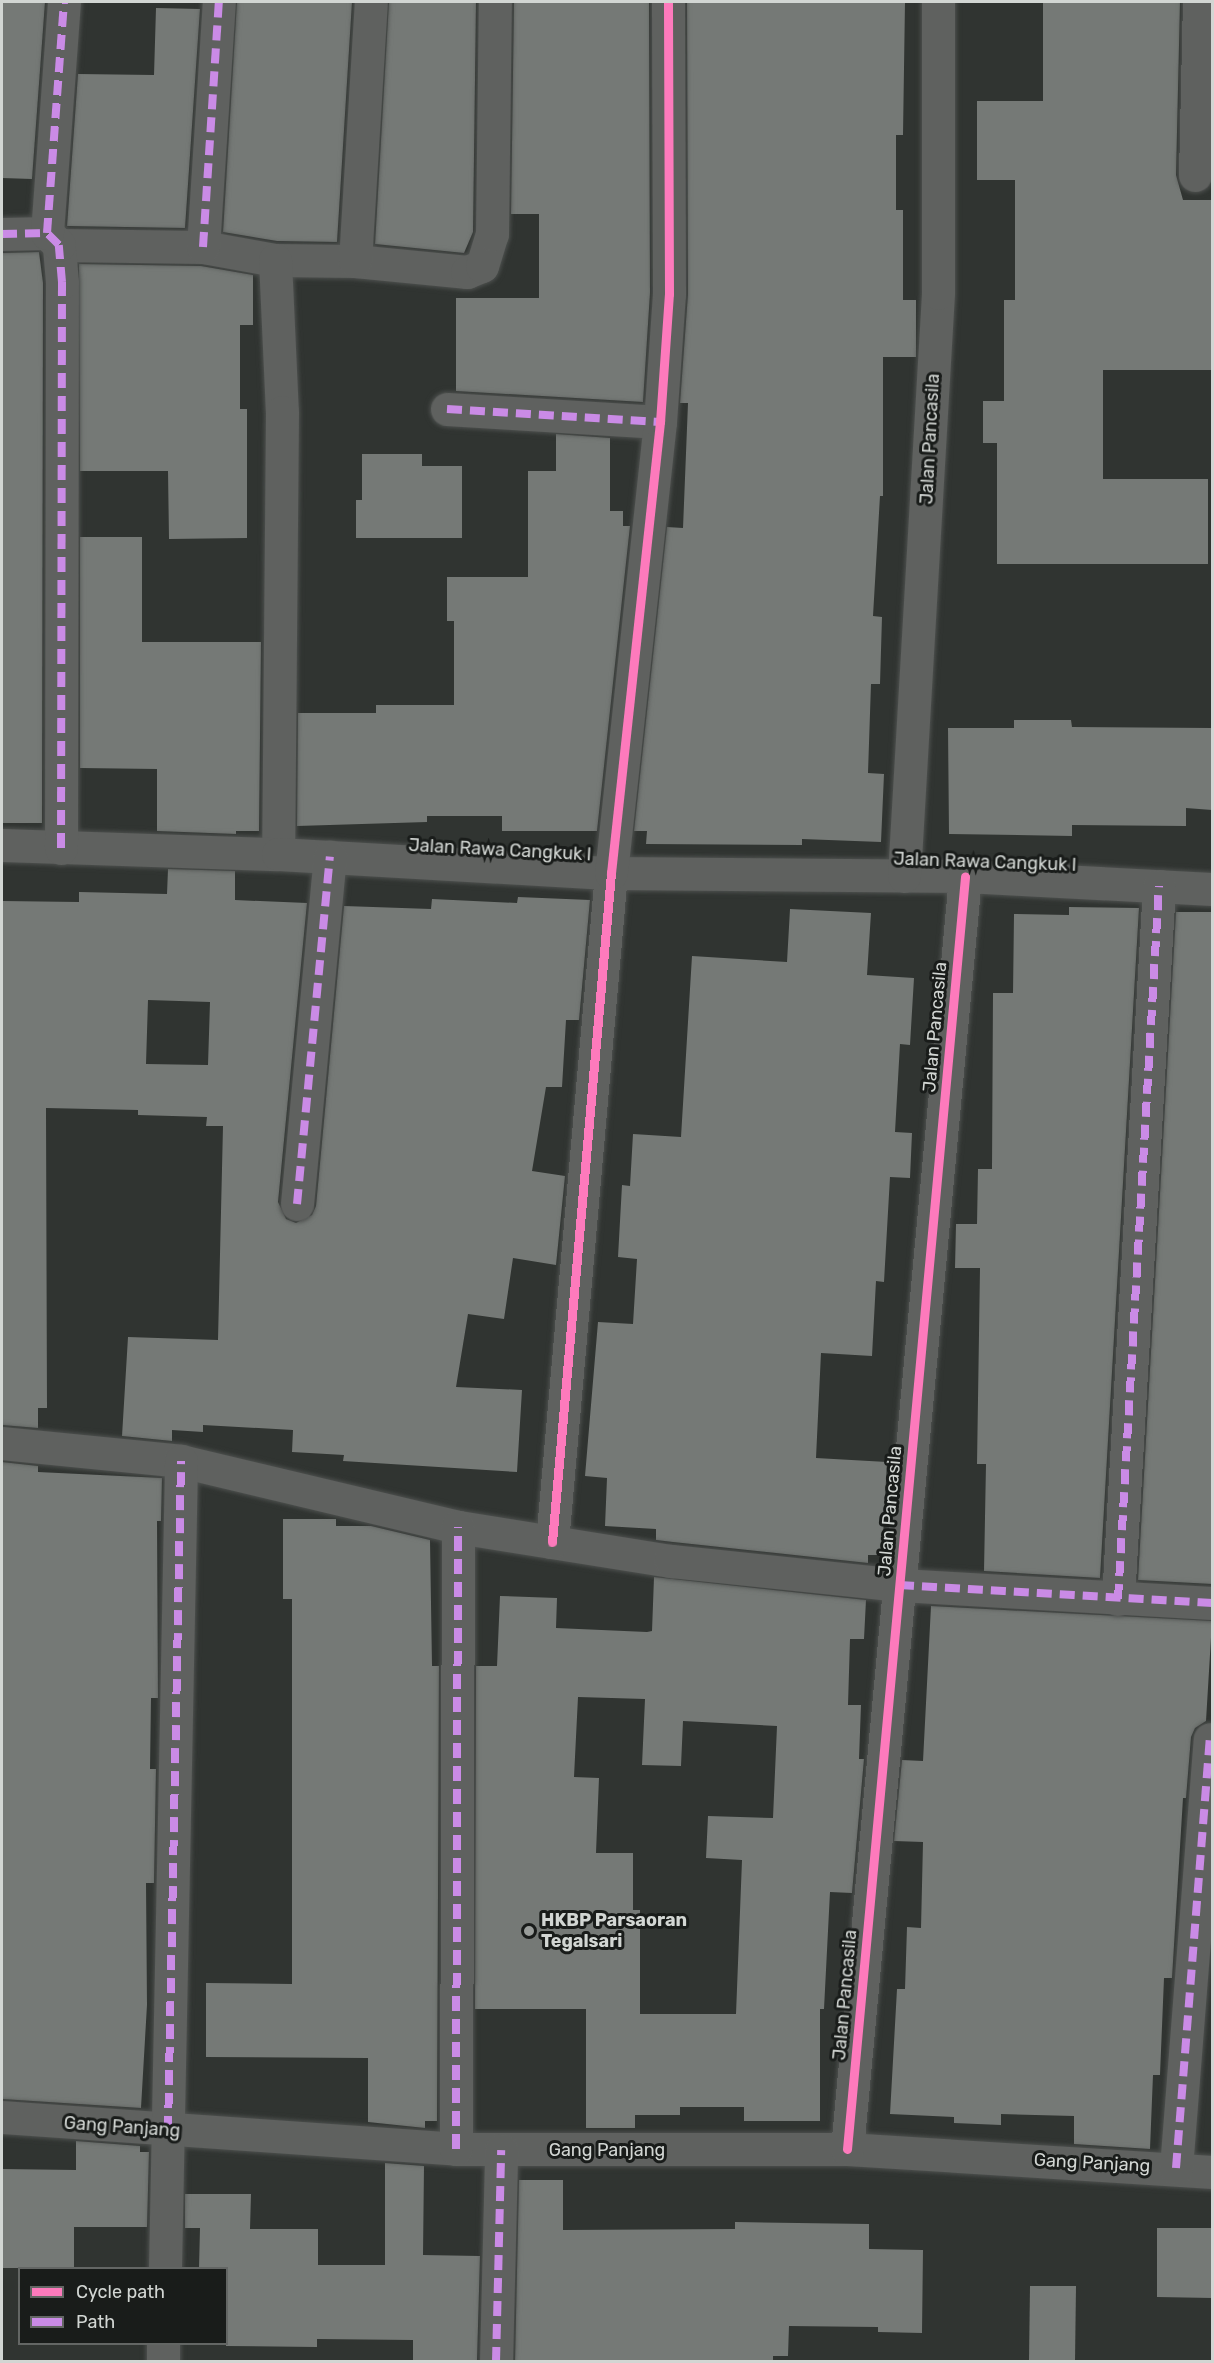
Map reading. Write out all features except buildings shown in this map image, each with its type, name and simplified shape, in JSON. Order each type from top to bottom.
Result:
[{"type":"street","points":[[61,848],[53,239],[64,2]]},
{"type":"street","points":[[203,247],[219,2]]},
{"type":"street","points":[[355,261],[371,2]]},
{"type":"street","points":[[2,234],[203,247],[275,260],[355,261],[467,272],[482,266],[492,234],[495,2]]},
{"type":"street","points":[[552,1542],[611,873],[660,422],[669,294],[668,2]]},
{"type":"street","name":"Jalan Pancasila","points":[[904,876],[938,293],[938,2]]},
{"type":"street","points":[[1195,175],[1199,2]]},
{"type":"street","points":[[275,260],[282,412],[278,854]]},
{"type":"street","points":[[447,409],[660,422]]},
{"type":"street","name":"Jalan Rawa Cangkuk I","points":[[2,845],[278,854],[611,873],[965,876],[1212,889]]},
{"type":"street","points":[[297,1204],[330,857]]},
{"type":"street","name":"Jalan Pancasila","points":[[847,2149],[965,876]]},
{"type":"street","points":[[1118,1599],[1159,885]]},
{"type":"street","points":[[2,1443],[181,1461],[458,1527],[671,1561],[899,1585],[1212,1603]]},
{"type":"street","points":[[165,2267],[181,1461]]},
{"type":"street","points":[[456,2149],[458,1527]]},
{"type":"street","points":[[1176,2168],[1210,1739]]},
{"type":"street","name":"Gang Panjang","points":[[2,2117],[456,2149],[847,2149],[1212,2172]]},
{"type":"street","points":[[496,2361],[501,2150]]},
{"type":"street","points":[[163,2345],[163,2361]]},
{"type":"marked path","points":[[61,848],[62,282],[59,245],[47,233],[64,2]]},
{"type":"marked path","points":[[203,247],[219,2]]},
{"type":"marked path","points":[[2,234],[47,233]]},
{"type":"marked path","points":[[447,409],[660,422]]},
{"type":"marked path","points":[[297,1204],[330,857]]},
{"type":"marked path","points":[[1118,1599],[1159,886]]},
{"type":"marked path","points":[[168,2131],[181,1461]]},
{"type":"marked path","points":[[456,2149],[458,1527]]},
{"type":"marked path","points":[[899,1585],[1212,1603]]},
{"type":"marked path","points":[[1176,2168],[1210,1739]]},
{"type":"marked path","points":[[496,2362],[501,2150]]},
{"type":"cycle path","points":[[552,1542],[611,873],[660,422],[669,294],[668,2]]},
{"type":"cycle path","points":[[847,2149],[965,876]]},
{"type":"place","name":"HKBP Parsaoran Tegalsari","points":[[529,1931]]}]
